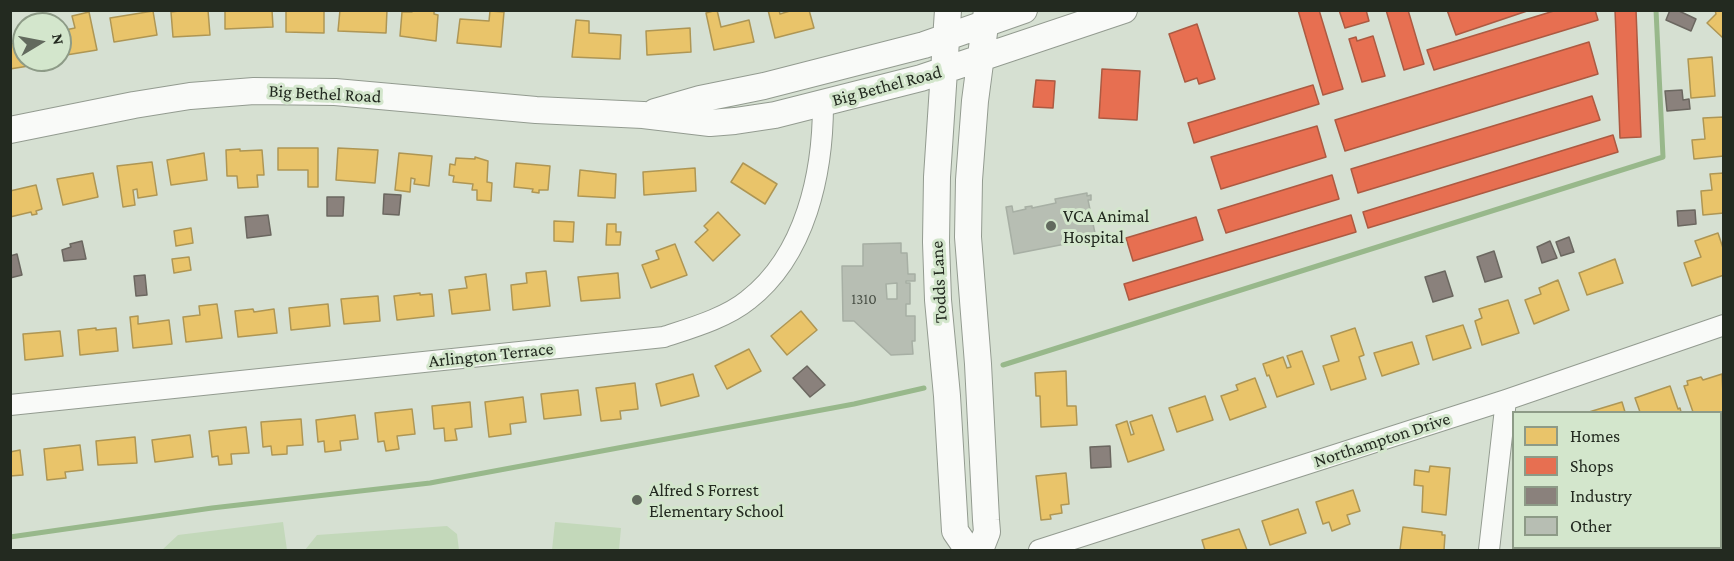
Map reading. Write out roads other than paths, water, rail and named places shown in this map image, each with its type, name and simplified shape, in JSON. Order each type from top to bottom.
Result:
[{"type":"main road","name":"Todds Lane","points":[[948,10],[937,177],[937,267],[955,531],[968,550]]},
{"type":"main road","name":"Big Bethel Road","points":[[643,115],[947,38],[987,17],[1024,10]]},
{"type":"main road","name":"Big Bethel Road","points":[[10,130],[190,96],[254,91],[335,92],[536,110],[643,115],[710,123],[775,115],[823,104],[945,70],[1124,10]]},
{"type":"main road","name":"Todds Lane","points":[[980,550],[987,532],[968,227],[975,100],[987,17]]},
{"type":"street","name":"Arlington Terrace","points":[[10,405],[664,337],[706,323],[748,301],[771,277],[792,246],[807,213],[817,174],[823,132],[823,104]]},
{"type":"street","name":"Northampton Drive","points":[[1039,550],[1506,400],[1724,325]]},
{"type":"street","points":[[1489,550],[1506,400]]},
{"type":"waterway","points":[[1003,365],[1663,157],[1656,10]]},
{"type":"waterway","points":[[10,537],[212,508],[430,483],[854,404],[924,388]]},
{"type":"place","name":"VCA Animal Hospital","points":[[1051,226]]},
{"type":"place","name":"Alfred S Forrest Elementary School","points":[[637,500]]}]
